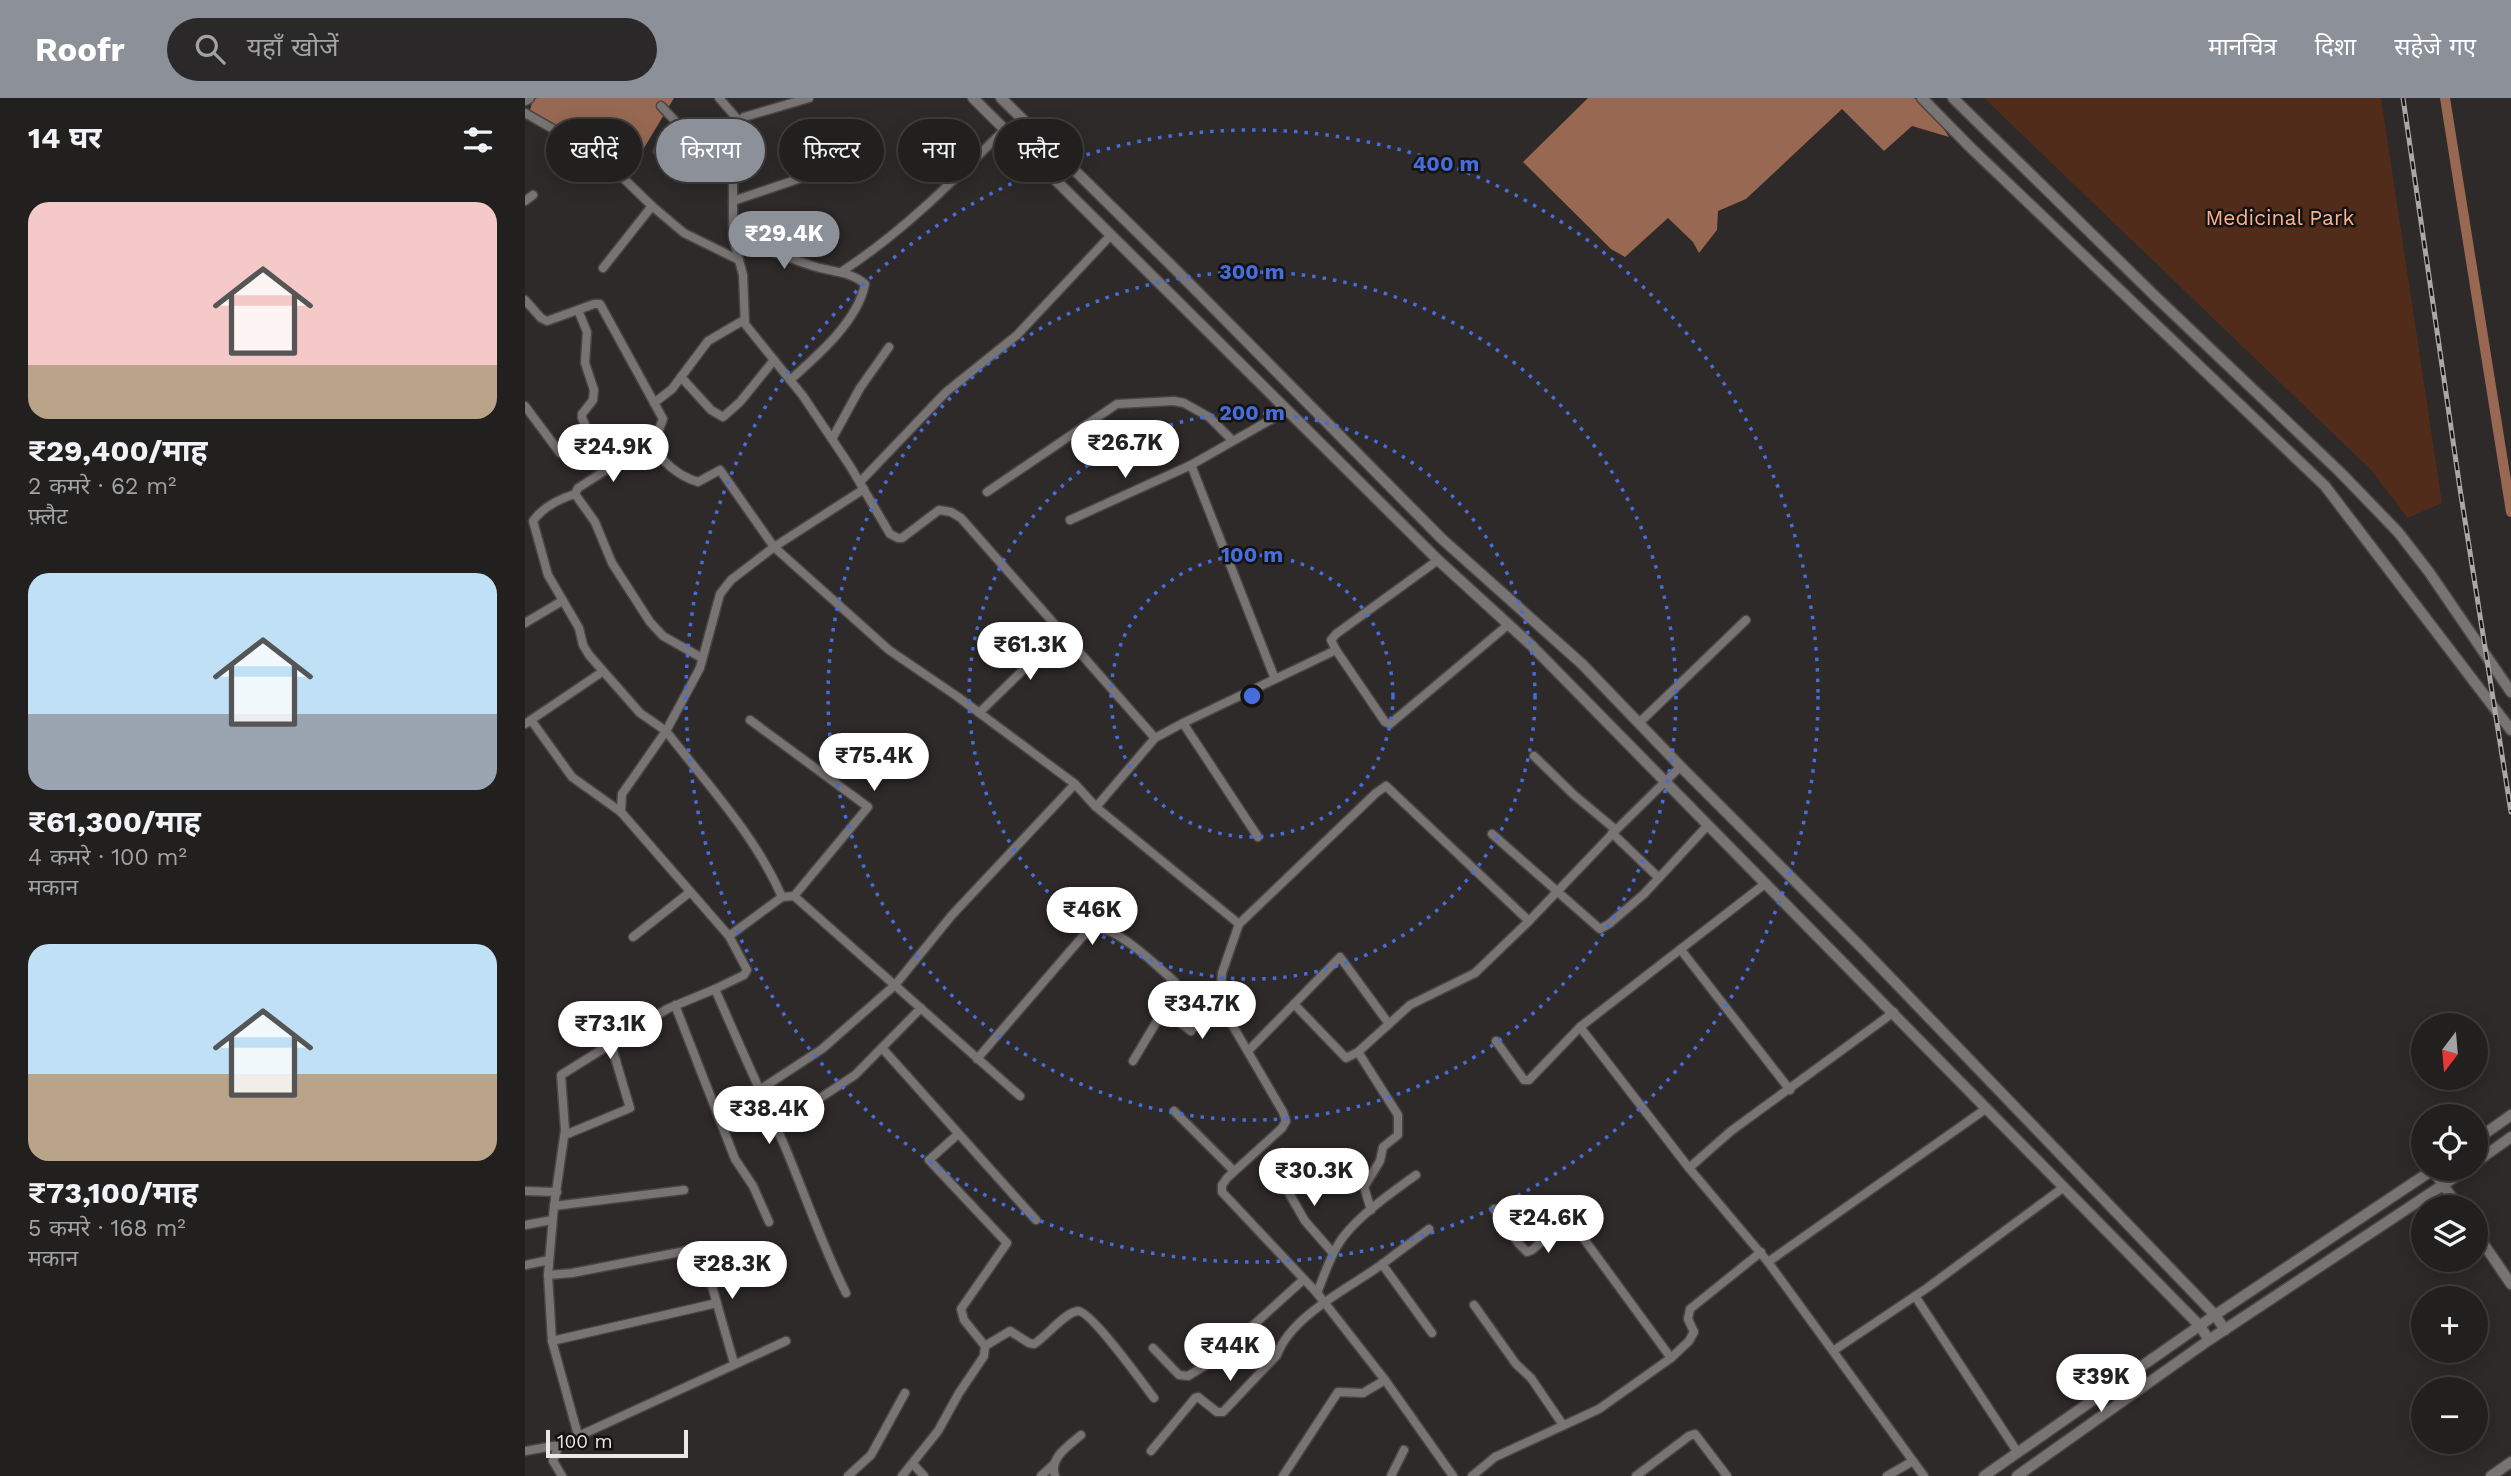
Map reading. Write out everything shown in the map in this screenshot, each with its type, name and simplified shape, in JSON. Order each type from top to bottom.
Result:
[{"type":"street","points":[[719,98],[737,119]]},
{"type":"street","points":[[745,119],[809,98]]},
{"type":"street","points":[[973,98],[995,119]]},
{"type":"street","points":[[1001,98],[1174,268],[1442,539],[1582,664],[1862,948],[2215,1315],[2225,1330]]},
{"type":"street","points":[[1922,98],[2325,486],[2511,730]]},
{"type":"street","points":[[1953,98],[2165,306],[2340,472],[2398,532],[2511,691]]},
{"type":"street","points":[[661,106],[673,119]]},
{"type":"street","points":[[525,113],[592,148],[652,206],[692,238],[739,260]]},
{"type":"street","points":[[841,272],[935,199],[994,140]]},
{"type":"street","points":[[733,182],[733,238],[744,280],[744,320],[832,439],[890,534],[898,538],[906,536],[939,510],[951,512],[961,518],[1155,738]]},
{"type":"street","points":[[733,201],[789,182]]},
{"type":"street","points":[[1058,182],[1438,560],[1509,624],[1894,1012],[2200,1326],[2209,1340]]},
{"type":"street","points":[[525,201],[533,195]]},
{"type":"street","points":[[603,268],[652,206]]},
{"type":"street","points":[[621,812],[622,794],[666,731],[700,668],[720,594],[731,580],[862,486],[946,392],[1017,335],[1111,235]]},
{"type":"street","points":[[733,238],[814,266],[841,272],[865,284],[850,317],[828,346],[790,380]]},
{"type":"street","points":[[525,300],[541,318],[548,321],[594,303],[602,307],[664,421],[654,443],[661,457],[678,473],[698,482],[720,470],[774,547],[889,650],[1075,783],[1096,807],[1239,924]]},
{"type":"street","points":[[578,310],[587,331],[585,363],[594,390],[593,400],[582,418],[606,470],[578,488],[575,494],[556,502],[533,521],[546,570],[579,628],[584,648],[601,672],[640,713],[666,731],[730,812],[771,870],[782,897]]},
{"type":"street","points":[[654,403],[668,393],[708,341],[744,320]]},
{"type":"street","points":[[832,439],[860,388],[889,347]]},
{"type":"street","points":[[681,377],[711,410],[723,417],[740,402],[774,360]]},
{"type":"street","points":[[987,492],[1117,404],[1174,401],[1184,403],[1209,417],[1232,440]]},
{"type":"street","points":[[525,405],[560,453]]},
{"type":"street","points":[[1070,520],[1191,465],[1286,411]]},
{"type":"street","points":[[1191,465],[1275,679]]},
{"type":"street","points":[[575,494],[595,522],[612,563],[650,622],[663,636],[702,658]]},
{"type":"street","points":[[1429,551],[1442,539]]},
{"type":"street","points":[[1438,560],[1336,634],[1331,642],[1385,722],[1390,724],[1509,624]]},
{"type":"street","points":[[525,622],[562,601]]},
{"type":"street","points":[[1639,723],[1746,620]]},
{"type":"street","points":[[979,713],[1062,632]]},
{"type":"street","points":[[1096,807],[1155,738],[1336,650]]},
{"type":"street","points":[[578,1435],[552,1341],[548,1275],[552,1220],[565,1135],[561,1075],[675,1005],[744,975],[747,970],[729,936],[621,812],[572,777],[528,722],[601,672]]},
{"type":"street","points":[[750,720],[868,807],[794,897]]},
{"type":"street","points":[[1183,723],[1258,837]]},
{"type":"street","points":[[1534,756],[1614,831],[1659,878]]},
{"type":"street","points":[[1294,1004],[1346,1058],[1358,1052],[1410,1006],[1475,973],[1680,766]]},
{"type":"street","points":[[758,1091],[822,1049],[895,985],[952,915],[1075,783]]},
{"type":"street","points":[[1453,1476],[1385,1380],[1317,1293],[1223,1192],[1222,1185],[1234,1171],[1282,1128],[1286,1121],[1220,1004],[1220,986],[1239,924],[1386,786],[1529,921]]},
{"type":"street","points":[[1492,834],[1599,929],[1609,924],[1659,878],[1708,825]]},
{"type":"street","points":[[1496,1041],[1527,1080],[1580,1027],[1766,883]]},
{"type":"street","points":[[633,937],[690,892]]},
{"type":"street","points":[[729,936],[782,897],[794,897],[1020,1096]]},
{"type":"street","points":[[977,1059],[1083,936],[1097,929],[1126,941],[1175,982],[1176,988],[1133,1061]]},
{"type":"street","points":[[1681,950],[1790,1090]]},
{"type":"street","points":[[1248,1051],[1340,957],[1389,1024]]},
{"type":"street","points":[[1163,1010],[1191,1031],[1220,986]]},
{"type":"street","points":[[715,989],[782,1140],[826,1253],[846,1293]]},
{"type":"street","points":[[675,1005],[735,1158],[753,1186],[769,1222]]},
{"type":"street","points":[[817,1100],[855,1074],[921,1008]]},
{"type":"street","points":[[1689,1168],[1731,1132],[1894,1012]]},
{"type":"street","points":[[1580,1027],[1689,1168],[1761,1252],[1924,1476]]},
{"type":"street","points":[[565,1135],[630,1108],[611,1044]]},
{"type":"street","points":[[882,1048],[957,1135],[1036,1220]]},
{"type":"street","points":[[1358,1052],[1398,1115],[1398,1135],[1383,1147],[1380,1161],[1364,1188],[1371,1210]]},
{"type":"street","points":[[1768,1262],[1987,1108]]},
{"type":"street","points":[[1174,1111],[1234,1171]]},
{"type":"street","points":[[2488,1131],[2511,1115]]},
{"type":"street","points":[[902,1476],[938,1431],[959,1393],[981,1362],[985,1346],[964,1320],[961,1309],[1007,1244],[929,1160],[957,1135]]},
{"type":"street","points":[[2488,1153],[2511,1137]]},
{"type":"street","points":[[1278,1174],[1305,1221],[1333,1253]]},
{"type":"street","points":[[1317,1293],[1340,1241],[1371,1210],[1416,1175]]},
{"type":"street","points":[[1984,1476],[2215,1315],[2416,1181]]},
{"type":"street","points":[[2441,1181],[2450,1195]]},
{"type":"street","points":[[2017,1476],[2209,1340],[2451,1181]]},
{"type":"street","points":[[1833,1351],[1915,1296],[2064,1187]]},
{"type":"street","points":[[554,1206],[684,1190]]},
{"type":"street","points":[[525,1191],[557,1192]]},
{"type":"street","points":[[1494,1209],[1527,1252],[1564,1223],[1573,1224],[1671,1358]]},
{"type":"street","points":[[525,1225],[552,1220]]},
{"type":"street","points":[[1151,1451],[1195,1398],[1199,1398],[1217,1412],[1223,1412],[1277,1356],[1279,1348],[1302,1322],[1324,1303],[1429,1229]]},
{"type":"street","points":[[548,1275],[572,1273],[701,1248],[734,1363]]},
{"type":"street","points":[[2488,1250],[2511,1284]]},
{"type":"street","points":[[1472,1476],[1495,1457],[1599,1409],[1671,1358],[1689,1341],[1694,1332],[1688,1319],[1690,1309],[1761,1252]]},
{"type":"street","points":[[525,1265],[549,1260]]},
{"type":"street","points":[[1382,1264],[1432,1334]]},
{"type":"street","points":[[1153,1348],[1179,1375],[1188,1376],[1217,1358],[1303,1280]]},
{"type":"street","points":[[1915,1296],[2018,1453]]},
{"type":"street","points":[[552,1341],[717,1303]]},
{"type":"street","points":[[1474,1305],[1516,1364],[1531,1378],[1563,1425]]},
{"type":"street","points":[[985,1346],[1010,1331],[1034,1344],[1069,1315],[1081,1311],[1104,1333],[1154,1398]]},
{"type":"street","points":[[525,1451],[559,1446],[786,1341]]},
{"type":"street","points":[[1283,1476],[1338,1392],[1363,1393],[1385,1380]]},
{"type":"street","points":[[848,1476],[871,1454],[905,1392]]},
{"type":"street","points":[[1636,1476],[1695,1434],[1727,1476]]},
{"type":"street","points":[[1041,1476],[1080,1435]]},
{"type":"street","points":[[559,1446],[553,1461],[562,1476]]},
{"type":"street","points":[[1391,1476],[1403,1450]]},
{"type":"street","points":[[1887,1476],[1913,1461]]},
{"type":"street","points":[[2491,1476],[2511,1462]]},
{"type":"street","points":[[913,1464],[924,1476]]},
{"type":"street","points":[[1054,1464],[1055,1476]]},
{"type":"green space","name":"Medicinal Park","points":[[1984,98],[2381,98],[2442,503],[2408,518],[2370,469]]},
{"type":"shaded area","points":[[674,98],[661,119],[656,119],[656,128],[642,151],[642,119],[546,119],[530,110],[533,100]]},
{"type":"shaded area","points":[[1588,98],[1914,98],[1931,109],[1949,137],[1912,126],[1884,151],[1842,109],[1746,199],[1718,211],[1717,230],[1699,253],[1693,242],[1668,218],[1625,257],[1611,249],[1523,162]]},
{"type":"waterway","points":[[2445,98],[2511,512]]},
{"type":"railway","points":[[2403,98],[2460,489],[2511,812]]}]
